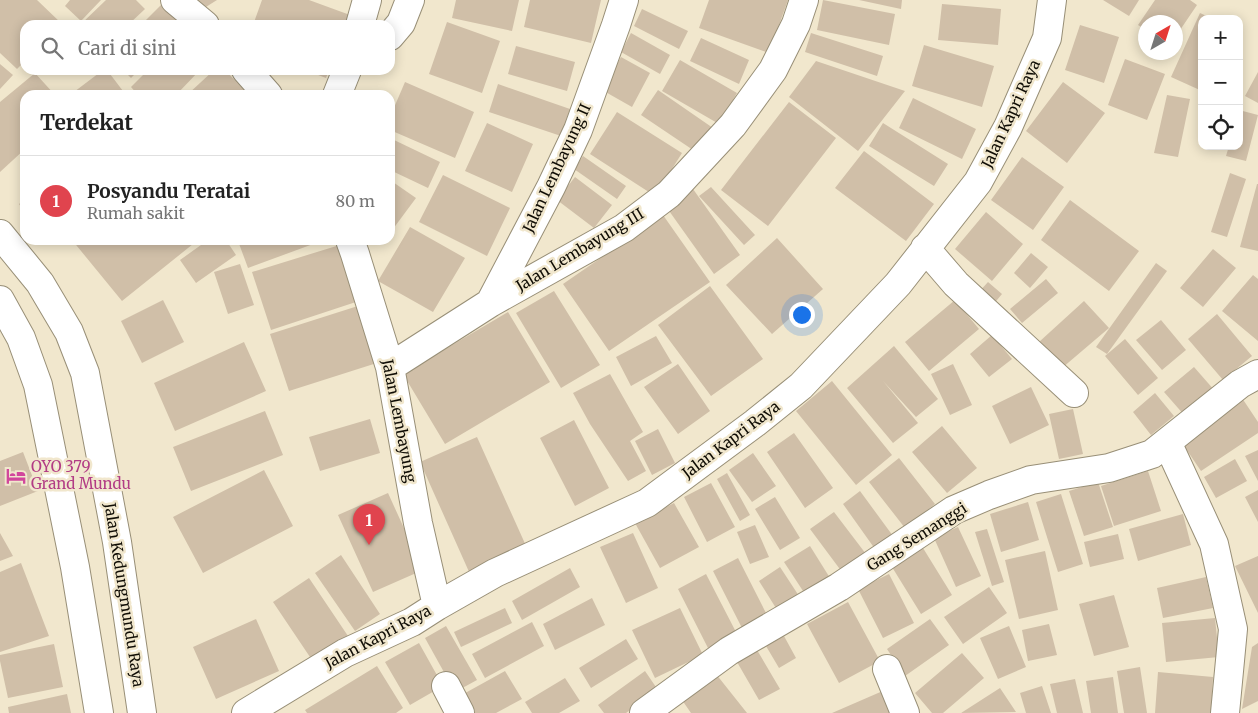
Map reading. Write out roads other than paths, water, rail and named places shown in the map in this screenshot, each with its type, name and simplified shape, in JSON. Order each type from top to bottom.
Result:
[{"type":"street","points":[[175,0],[199,20]]},
{"type":"street","points":[[361,20],[367,0]]},
{"type":"street","points":[[395,30],[400,23],[410,0]]},
{"type":"street","name":"Jalan Lembayung II","points":[[490,303],[578,130],[624,0]]},
{"type":"street","name":"Jalan Lembayung III","points":[[390,367],[490,303],[624,228],[669,194],[733,125],[773,70],[796,24],[804,0]]},
{"type":"street","name":"Jalan Kapri Raya","points":[[246,713],[345,653],[412,622],[495,573],[647,503],[755,423],[801,386],[898,284],[978,182],[1008,127],[1047,38],[1052,0]]},
{"type":"street","points":[[250,75],[264,90]]},
{"type":"street","points":[[339,90],[345,75]]},
{"type":"street","name":"Jalan Kedungmundu Raya","points":[[0,234],[40,284],[69,332],[85,374],[117,542],[142,713]]},
{"type":"street","name":"Jalan Lembayung","points":[[352,245],[390,367],[418,523],[437,606]]},
{"type":"street","points":[[925,248],[956,284],[1074,393]]},
{"type":"street","points":[[0,300],[21,338],[38,385],[75,568],[99,713]]},
{"type":"street","name":"Gang Semanggi","points":[[644,713],[729,651],[839,587],[954,510],[1031,480],[1109,468],[1152,454],[1240,384],[1258,374]]},
{"type":"street","points":[[1167,442],[1214,544],[1229,610],[1233,629],[1225,713]]},
{"type":"street","points":[[887,669],[905,713]]},
{"type":"street","points":[[446,686],[460,713]]},
{"type":"place","name":"OYO 379 Grand Mundu","points":[[16,476]]},
{"type":"place","name":"Posyandu Teratai","points":[[369,545]]}]
